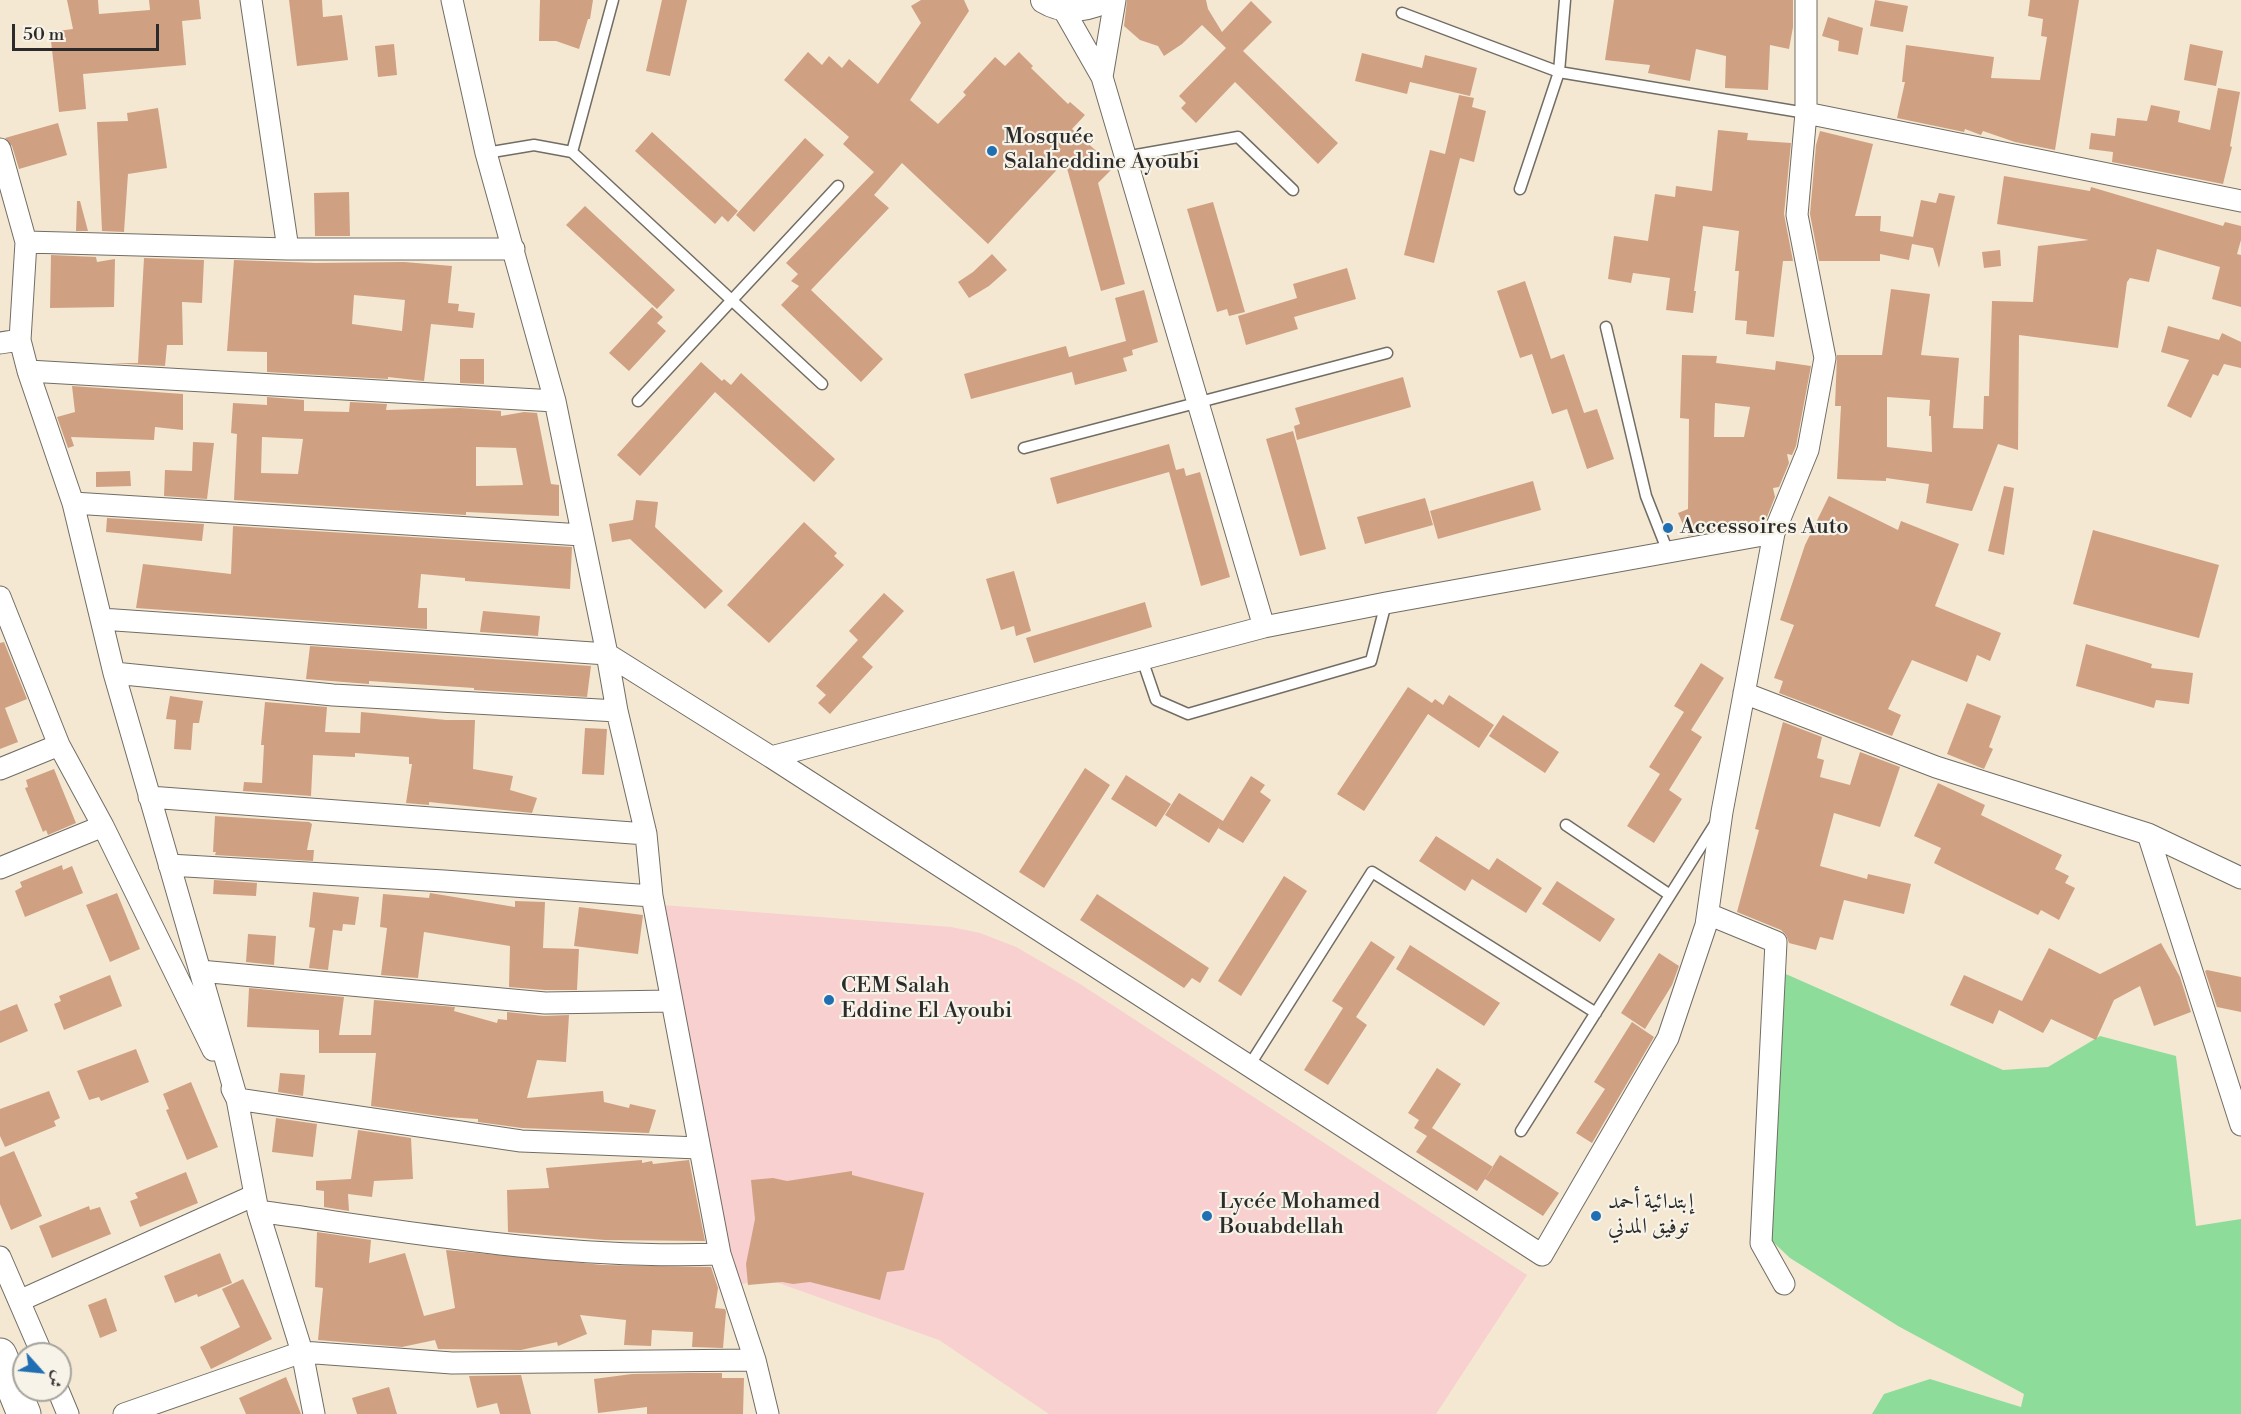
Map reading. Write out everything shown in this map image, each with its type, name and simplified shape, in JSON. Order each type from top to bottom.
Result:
[{"type":"main road","points":[[0,1355],[24,1414]]},
{"type":"street","points":[[251,0],[288,249]]},
{"type":"street","points":[[452,0],[486,153],[555,401],[608,654],[617,711],[646,834],[652,896],[720,1254],[755,1360],[768,1414]]},
{"type":"street","points":[[1053,4],[1077,9],[1105,0]]},
{"type":"street","points":[[1102,77],[1115,0]]},
{"type":"street","points":[[101,619],[608,654],[1542,1255],[1668,1038],[1706,925],[1722,812],[1774,533],[1808,450],[1825,358],[1797,215],[1806,113],[1806,0]]},
{"type":"street","points":[[1053,4],[1102,77],[1264,627]]},
{"type":"street","points":[[1806,113],[2241,201]]},
{"type":"street","points":[[0,149],[26,242],[10,342],[28,371],[73,503],[114,673],[237,1099],[257,1203],[302,1352],[314,1414]]},
{"type":"street","points":[[26,242],[288,249],[514,249]]},
{"type":"street","points":[[28,371],[555,401]]},
{"type":"street","points":[[73,503],[582,535]]},
{"type":"street","points":[[771,757],[1264,627],[1774,533]]},
{"type":"street","points":[[0,597],[59,745],[103,826],[237,1099]]},
{"type":"street","points":[[114,673],[333,695],[617,711]]},
{"type":"street","points":[[1744,693],[1936,767],[2148,834],[2241,878]]},
{"type":"street","points":[[0,769],[59,745]]},
{"type":"street","points":[[150,796],[646,834]]},
{"type":"street","points":[[0,868],[103,826]]},
{"type":"street","points":[[2148,834],[2241,1125]]},
{"type":"street","points":[[169,865],[444,880],[652,896]]},
{"type":"street","points":[[1708,914],[1776,942],[1761,1243],[1784,1284]]},
{"type":"street","points":[[201,971],[546,1003],[671,1001]]},
{"type":"street","points":[[237,1099],[521,1141],[699,1148]]},
{"type":"street","points":[[19,1301],[257,1203],[528,1247],[663,1256],[720,1254]]},
{"type":"street","points":[[0,1257],[37,1342]]},
{"type":"street","points":[[124,1414],[302,1352],[452,1363],[755,1360]]},
{"type":"lane","points":[[572,152],[613,0]]},
{"type":"lane","points":[[1520,189],[1559,72],[1565,0]]},
{"type":"lane","points":[[1402,13],[1559,72],[1806,113]]},
{"type":"lane","points":[[1125,157],[1238,137],[1293,190]]},
{"type":"lane","points":[[486,153],[534,145],[572,152],[822,384]]},
{"type":"lane","points":[[638,401],[838,186]]},
{"type":"lane","points":[[1606,327],[1646,496],[1668,552]]},
{"type":"lane","points":[[1024,448],[1387,353]]},
{"type":"lane","points":[[1142,659],[1156,700],[1188,714],[1371,662],[1386,603]]},
{"type":"lane","points":[[1521,1131],[1722,812]]},
{"type":"lane","points":[[1566,825],[1670,895]]},
{"type":"lane","points":[[1249,1066],[1372,873],[1596,1013]]},
{"type":"shaded area","name":"Lycée Mohamed Bouabdellah","points":[[662,905],[951,927],[980,933],[1016,947],[1080,984],[1527,1275],[1436,1414],[1049,1414],[939,1340],[770,1280],[734,1285]]},
{"type":"green space","points":[[1770,967],[2003,1070],[2048,1067],[2100,1036],[2176,1056],[2196,1226],[2241,1219],[2241,1414],[1872,1414],[1884,1394],[1930,1379],[2021,1407],[2024,1394],[1898,1326],[1790,1258],[1755,1225]]},
{"type":"building","points":[[67,0],[98,0],[99,14],[150,10],[149,0],[199,0],[201,19],[182,21],[186,65],[83,74],[86,109],[59,112],[50,32],[73,29]]},
{"type":"building","points":[[289,0],[322,0],[323,17],[342,15],[348,60],[297,66]]},
{"type":"building","points":[[540,0],[593,0],[590,19],[588,19],[579,49],[556,41],[539,41]]},
{"type":"building","points":[[662,0],[687,0],[670,76],[646,71]]},
{"type":"building","points":[[921,0],[964,0],[969,11],[910,100],[938,124],[966,95],[963,92],[995,57],[1005,66],[1019,52],[1033,66],[1031,68],[1068,104],[1070,102],[1085,115],[1072,129],[1114,167],[1098,183],[1125,284],[1101,291],[1065,161],[988,244],[902,163],[874,195],[889,208],[811,290],[883,359],[861,382],[781,305],[799,286],[791,281],[798,274],[786,263],[874,172],[843,144],[849,137],[784,80],[808,52],[822,65],[829,56],[842,68],[849,59],[878,84],[921,23],[911,6]]},
{"type":"building","points":[[1127,0],[1206,0],[1208,9],[1222,32],[1251,1],[1272,22],[1243,51],[1338,143],[1318,164],[1235,82],[1196,123],[1181,108],[1186,103],[1179,96],[1226,48],[1202,25],[1182,44],[1164,56],[1158,46],[1140,40],[1124,26]]},
{"type":"building","points":[[1614,0],[1793,0],[1793,27],[1789,49],[1770,45],[1768,90],[1725,88],[1726,56],[1696,49],[1690,81],[1648,73],[1650,65],[1605,60]]},
{"type":"building","points":[[1875,0],[1908,6],[1903,32],[1870,26]]},
{"type":"building","points":[[2030,0],[2079,0],[2055,150],[2015,142],[1983,131],[1981,135],[1965,129],[1964,132],[1897,118],[1905,82],[1902,82],[1906,45],[1994,57],[1991,78],[2040,80],[2047,37],[2041,36],[2043,19],[2028,16]]},
{"type":"building","points":[[1828,17],[1863,28],[1858,55],[1838,51],[1839,41],[1822,36]]},
{"type":"building","points":[[394,44],[397,75],[378,77],[375,46]]},
{"type":"building","points":[[2190,44],[2223,51],[2216,86],[2184,80]]},
{"type":"building","points":[[1362,53],[1422,68],[1425,55],[1477,68],[1470,96],[1410,82],[1407,94],[1355,81]]},
{"type":"building","points":[[2218,88],[2240,92],[2230,146],[2232,147],[2223,184],[2112,162],[2113,152],[2089,149],[2091,133],[2115,136],[2117,118],[2147,121],[2151,105],[2180,111],[2178,122],[2210,130]]},
{"type":"building","points":[[1459,95],[1474,98],[1472,107],[1486,111],[1474,162],[1460,158],[1434,263],[1404,255],[1430,150],[1445,154]]},
{"type":"building","points":[[158,108],[167,168],[128,174],[124,232],[102,231],[97,122],[128,121],[127,113]]},
{"type":"building","points":[[58,123],[67,155],[19,169],[12,146],[5,138]]},
{"type":"building","points":[[1718,130],[1748,133],[1747,140],[1791,143],[1784,214],[1793,261],[1783,261],[1774,337],[1746,334],[1747,321],[1735,320],[1739,271],[1735,271],[1739,231],[1703,226],[1693,313],[1666,310],[1670,278],[1633,273],[1631,283],[1608,279],[1614,236],[1648,241],[1655,194],[1675,197],[1676,186],[1712,191]]},
{"type":"building","points":[[1820,131],[1873,144],[1855,216],[1881,216],[1880,231],[1913,237],[1921,200],[1936,203],[1939,193],[1955,196],[1939,268],[1933,248],[1912,244],[1909,260],[1880,254],[1880,261],[1819,261],[1810,214],[1816,145]]},
{"type":"building","points":[[652,132],[738,211],[728,222],[722,216],[715,224],[635,151]]},
{"type":"building","points":[[805,138],[824,155],[754,232],[736,215]]},
{"type":"building","points":[[2004,176],[2090,191],[2091,187],[2223,226],[2225,222],[2241,226],[2241,240],[2237,254],[2241,255],[2241,307],[2212,299],[2220,267],[2157,249],[2149,282],[2130,278],[2127,282],[2118,348],[2019,335],[2018,450],[1998,444],[1972,511],[1926,503],[1929,484],[1886,478],[1886,481],[1837,479],[1841,406],[1835,406],[1837,355],[1882,355],[1891,289],[1930,294],[1921,355],[1959,358],[1953,428],[1983,429],[1984,396],[1989,396],[1992,301],[2033,302],[2038,246],[2089,240],[1997,224]],"holes":[[[1887,397],[1930,400],[1932,452],[1887,447]]]},
{"type":"building","points":[[349,192],[350,236],[315,236],[314,193]]},
{"type":"building","points":[[77,201],[80,201],[88,231],[76,231]]},
{"type":"building","points":[[1213,202],[1245,312],[1229,316],[1227,309],[1217,312],[1187,209]]},
{"type":"building","points":[[585,206],[675,290],[657,309],[566,225]]},
{"type":"building","points":[[2000,250],[2001,266],[1984,268],[1982,252]]},
{"type":"building","points":[[992,254],[1007,270],[989,286],[969,298],[958,282],[973,272]]},
{"type":"building","points":[[51,255],[96,257],[97,262],[115,259],[114,307],[50,308]]},
{"type":"building","points":[[144,258],[204,260],[202,303],[182,302],[183,345],[167,345],[165,366],[109,363],[138,363]]},
{"type":"building","points":[[234,260],[316,263],[404,262],[452,266],[448,303],[459,304],[458,311],[475,313],[473,328],[431,324],[424,381],[388,377],[388,379],[267,372],[267,352],[227,351]],"holes":[[[354,295],[405,300],[402,331],[352,324]]]},
{"type":"building","points":[[1347,268],[1356,299],[1294,317],[1298,329],[1246,345],[1238,316],[1297,298],[1293,284]]},
{"type":"building","points":[[1525,281],[1551,359],[1564,354],[1584,413],[1597,409],[1614,459],[1587,469],[1567,409],[1552,414],[1532,354],[1520,358],[1497,291]]},
{"type":"building","points":[[1144,290],[1158,342],[1132,350],[1133,355],[1123,358],[1127,371],[1075,385],[1072,372],[971,399],[964,374],[1066,346],[1069,357],[1126,341],[1115,298]]},
{"type":"building","points":[[652,307],[663,317],[657,323],[666,331],[629,371],[609,353]]},
{"type":"building","points":[[2168,326],[2219,340],[2222,333],[2241,342],[2241,368],[2224,364],[2218,376],[2213,374],[2191,418],[2167,406],[2189,360],[2161,352]]},
{"type":"building","points":[[1682,355],[1717,356],[1716,363],[1775,370],[1776,361],[1811,366],[1796,446],[1792,455],[1787,454],[1789,463],[1779,487],[1773,488],[1775,497],[1765,522],[1688,536],[1678,513],[1688,509],[1689,419],[1680,418]],"holes":[[[1715,403],[1750,407],[1744,437],[1714,437]]]},
{"type":"building","points":[[460,359],[484,359],[484,384],[460,383]]},
{"type":"building","points":[[701,362],[722,381],[724,379],[731,385],[741,373],[835,459],[814,482],[715,392],[640,476],[617,455]]},
{"type":"building","points":[[1403,377],[1411,407],[1297,440],[1294,426],[1300,424],[1295,408]]},
{"type":"building","points":[[72,386],[183,394],[183,430],[155,427],[154,440],[71,437],[74,446],[68,448],[57,417],[75,412]]},
{"type":"building","points":[[267,397],[304,400],[304,411],[349,412],[350,402],[387,404],[386,410],[460,408],[501,411],[501,416],[524,412],[537,413],[551,484],[559,485],[559,516],[466,512],[466,515],[234,500],[237,434],[231,433],[233,403],[267,405]],"holes":[[[262,437],[303,439],[298,474],[261,473]],[[476,447],[516,448],[523,485],[476,486]]]},
{"type":"building","points":[[1293,431],[1326,549],[1300,556],[1266,439]]},
{"type":"building","points":[[193,442],[214,443],[207,499],[164,496],[165,470],[192,471]]},
{"type":"building","points":[[1169,444],[1176,470],[1184,468],[1186,476],[1200,472],[1230,577],[1201,586],[1169,472],[1057,504],[1050,478]]},
{"type":"building","points":[[130,471],[131,486],[96,487],[96,472]]},
{"type":"building","points":[[1533,481],[1541,510],[1438,539],[1430,511]]},
{"type":"building","points":[[2004,486],[2014,488],[2004,555],[1988,551]]},
{"type":"building","points":[[1829,496],[1898,530],[1901,521],[1959,544],[1935,606],[2001,633],[1990,661],[1977,655],[1967,682],[1912,660],[1888,709],[1901,715],[1892,736],[1779,693],[1783,681],[1774,678],[1794,625],[1780,620],[1805,545]]},
{"type":"building","points":[[1425,498],[1433,525],[1365,544],[1357,517]]},
{"type":"building","points":[[636,500],[658,502],[655,527],[723,591],[705,609],[630,539],[612,542],[609,524],[633,520]]},
{"type":"building","points":[[107,518],[204,524],[202,541],[106,532]]},
{"type":"building","points":[[804,522],[837,553],[834,556],[844,565],[769,643],[727,605]]},
{"type":"building","points":[[233,526],[572,547],[570,589],[465,581],[465,578],[421,574],[418,608],[427,608],[427,629],[136,608],[143,564],[231,574]]},
{"type":"building","points":[[2093,530],[2219,565],[2199,638],[2073,604]]},
{"type":"building","points":[[1014,571],[1031,631],[1016,636],[1014,626],[1001,630],[986,579]]},
{"type":"building","points":[[884,593],[904,611],[862,657],[873,667],[830,714],[818,703],[826,695],[816,686],[858,640],[849,631]]},
{"type":"building","points":[[1145,602],[1152,627],[1034,663],[1026,638]]},
{"type":"building","points":[[483,611],[540,616],[538,636],[480,632]]},
{"type":"building","points":[[4,642],[27,699],[5,708],[18,742],[0,749],[0,643]]},
{"type":"building","points":[[2086,644],[2152,664],[2151,668],[2193,673],[2189,704],[2156,700],[2154,708],[2076,686]]},
{"type":"building","points":[[310,646],[591,666],[587,697],[369,681],[369,684],[306,679]]},
{"type":"building","points":[[1701,663],[1724,678],[1691,730],[1702,737],[1669,790],[1682,799],[1654,843],[1627,826],[1660,774],[1649,767],[1684,712],[1674,706]]},
{"type":"building","points":[[1408,687],[1432,703],[1435,699],[1443,705],[1449,695],[1494,725],[1479,748],[1428,714],[1364,811],[1337,794]]},
{"type":"building","points":[[170,696],[203,701],[199,723],[193,723],[191,750],[174,749],[176,720],[166,719]]},
{"type":"building","points":[[265,702],[327,707],[325,732],[360,733],[361,712],[446,720],[475,720],[473,769],[513,776],[510,790],[537,798],[532,813],[429,802],[429,805],[406,803],[412,764],[409,764],[409,757],[355,753],[355,757],[313,755],[311,796],[243,791],[244,782],[262,783],[264,745],[261,745]]},
{"type":"building","points":[[1967,703],[2001,716],[1989,747],[1993,749],[1984,769],[1947,754]]},
{"type":"building","points":[[1503,715],[1559,752],[1545,773],[1489,736]]},
{"type":"building","points":[[1783,722],[1822,737],[1817,758],[1824,760],[1820,777],[1850,785],[1860,752],[1900,767],[1880,827],[1834,813],[1820,866],[1867,879],[1868,874],[1911,884],[1904,914],[1844,900],[1833,940],[1820,937],[1816,950],[1789,943],[1781,930],[1737,912],[1759,830],[1755,829]]},
{"type":"building","points":[[585,728],[607,729],[604,775],[582,774]]},
{"type":"building","points":[[1085,768],[1110,785],[1044,888],[1019,872]]},
{"type":"building","points":[[54,769],[76,823],[48,835],[46,830],[43,832],[25,788],[28,787],[26,780]]},
{"type":"building","points":[[1126,775],[1171,804],[1156,827],[1111,799]]},
{"type":"building","points":[[1251,776],[1265,785],[1260,792],[1271,800],[1243,843],[1218,828],[1209,843],[1165,815],[1179,793],[1223,821]]},
{"type":"building","points":[[1938,783],[1985,805],[1981,815],[2062,855],[2055,869],[2069,876],[2065,883],[2075,888],[2059,920],[2041,910],[2038,915],[1934,863],[1941,848],[1914,836]]},
{"type":"building","points":[[215,816],[309,822],[312,824],[307,850],[314,850],[313,861],[215,855],[216,852],[213,852]]},
{"type":"building","points":[[1436,836],[1489,870],[1497,858],[1542,888],[1526,913],[1472,879],[1465,891],[1419,861]]},
{"type":"building","points":[[62,865],[63,870],[72,866],[83,893],[25,917],[15,891],[22,887],[20,882]]},
{"type":"building","points":[[1284,876],[1307,891],[1241,996],[1218,981]]},
{"type":"building","points":[[214,880],[257,883],[256,896],[213,894]]},
{"type":"building","points":[[1557,881],[1615,919],[1600,942],[1542,904]]},
{"type":"building","points":[[313,892],[359,897],[355,925],[343,924],[342,931],[333,930],[328,970],[309,968],[315,928],[309,927]]},
{"type":"building","points":[[117,893],[140,949],[110,962],[86,905]]},
{"type":"building","points":[[430,893],[515,907],[515,901],[545,902],[543,948],[579,949],[577,990],[509,987],[510,946],[424,932],[418,978],[381,975],[387,928],[380,927],[383,894],[429,898]]},
{"type":"building","points":[[1097,894],[1209,968],[1200,983],[1192,978],[1184,988],[1080,920]]},
{"type":"building","points":[[579,907],[643,915],[638,954],[574,946]]},
{"type":"building","points":[[248,934],[276,936],[274,965],[246,962]]},
{"type":"building","points":[[1371,941],[1395,957],[1356,1017],[1367,1025],[1328,1085],[1304,1070],[1343,1008],[1332,1001]]},
{"type":"building","points":[[2161,943],[2180,977],[2191,1012],[2154,1026],[2140,986],[2114,1000],[2096,1040],[2051,1019],[2043,1033],[1999,1010],[1993,1024],[1950,1005],[1964,975],[2022,1001],[2049,948],[2100,974]]},
{"type":"building","points":[[1410,945],[1500,1003],[1484,1026],[1396,969]]},
{"type":"building","points":[[1659,953],[1679,966],[1672,985],[1645,1029],[1621,1013]]},
{"type":"building","points":[[2205,971],[2241,977],[2241,1012],[2217,1007]]},
{"type":"building","points":[[110,975],[122,1006],[64,1030],[54,1004],[61,1001],[59,996]]},
{"type":"building","points":[[249,988],[344,997],[339,1035],[371,1035],[374,1000],[455,1007],[454,1011],[497,1023],[498,1019],[507,1020],[507,1012],[544,1016],[569,1015],[566,1062],[537,1060],[527,1098],[603,1091],[604,1102],[629,1108],[630,1104],[656,1110],[649,1133],[522,1128],[478,1122],[478,1119],[446,1117],[371,1106],[376,1053],[319,1053],[319,1030],[247,1027]]},
{"type":"building","points":[[17,1004],[28,1031],[0,1043],[0,1011]]},
{"type":"building","points":[[1632,1022],[1654,1037],[1592,1143],[1576,1133],[1605,1089],[1594,1082]]},
{"type":"building","points":[[136,1049],[149,1082],[101,1101],[99,1097],[89,1100],[77,1071]]},
{"type":"building","points":[[1437,1068],[1461,1084],[1432,1128],[1493,1167],[1477,1191],[1416,1152],[1427,1136],[1414,1128],[1419,1120],[1408,1113]]},
{"type":"building","points":[[280,1073],[305,1075],[303,1096],[278,1092]]},
{"type":"building","points":[[191,1082],[218,1147],[187,1160],[166,1110],[169,1109],[163,1094]]},
{"type":"building","points":[[49,1091],[60,1118],[54,1121],[56,1126],[5,1147],[0,1136],[0,1109]]},
{"type":"building","points":[[276,1118],[317,1124],[313,1157],[272,1152]]},
{"type":"building","points":[[358,1130],[411,1138],[413,1179],[374,1181],[372,1197],[348,1194],[349,1211],[324,1207],[324,1191],[316,1190],[316,1181],[351,1179]]},
{"type":"building","points":[[14,1151],[42,1216],[11,1230],[0,1204],[0,1157]]},
{"type":"building","points":[[1500,1155],[1559,1193],[1543,1216],[1485,1179]]},
{"type":"building","points":[[642,1160],[642,1163],[652,1161],[653,1164],[689,1160],[705,1241],[605,1240],[508,1232],[507,1190],[549,1188],[546,1168]]},
{"type":"building","points":[[852,1171],[852,1175],[924,1193],[904,1270],[887,1272],[880,1300],[810,1282],[748,1285],[746,1264],[755,1219],[751,1180],[773,1178],[787,1181]]},
{"type":"building","points":[[186,1172],[198,1203],[140,1227],[130,1201],[138,1198],[135,1193]]},
{"type":"building","points":[[89,1206],[90,1210],[100,1207],[111,1234],[52,1258],[39,1226]]},
{"type":"building","points":[[317,1232],[371,1240],[369,1263],[405,1253],[424,1316],[455,1308],[446,1250],[603,1265],[711,1267],[718,1288],[715,1308],[725,1309],[726,1312],[723,1348],[692,1347],[693,1332],[652,1330],[651,1346],[624,1345],[626,1320],[580,1315],[587,1334],[558,1346],[557,1342],[521,1350],[438,1349],[435,1340],[402,1347],[318,1340],[323,1288],[315,1287]]},
{"type":"building","points":[[220,1253],[232,1283],[198,1297],[197,1294],[175,1303],[164,1276]]},
{"type":"building","points":[[243,1279],[272,1339],[211,1369],[200,1347],[240,1327],[222,1289]]},
{"type":"building","points":[[106,1298],[117,1331],[100,1338],[88,1305]]},
{"type":"building","points":[[722,1373],[722,1378],[744,1378],[743,1414],[647,1414],[647,1407],[598,1413],[594,1379],[632,1374]]},
{"type":"building","points":[[521,1375],[531,1414],[500,1414],[497,1403],[477,1408],[469,1376]]},
{"type":"building","points":[[286,1377],[301,1414],[246,1414],[239,1398]]},
{"type":"building","points":[[389,1387],[397,1414],[357,1414],[352,1398]]},
{"type":"place","name":"Mosquée Salaheddine Ayoubi","points":[[992,151]]},
{"type":"place","name":"Accessoires Auto","points":[[1668,528]]},
{"type":"place","name":"CEM Salah Eddine El Ayoubi","points":[[829,1000]]},
{"type":"place","name":"Lycée Mohamed Bouabdellah","points":[[1207,1216]]},
{"type":"place","name":"إبتدائية أحمد توفيق المدني","points":[[1596,1216]]}]
